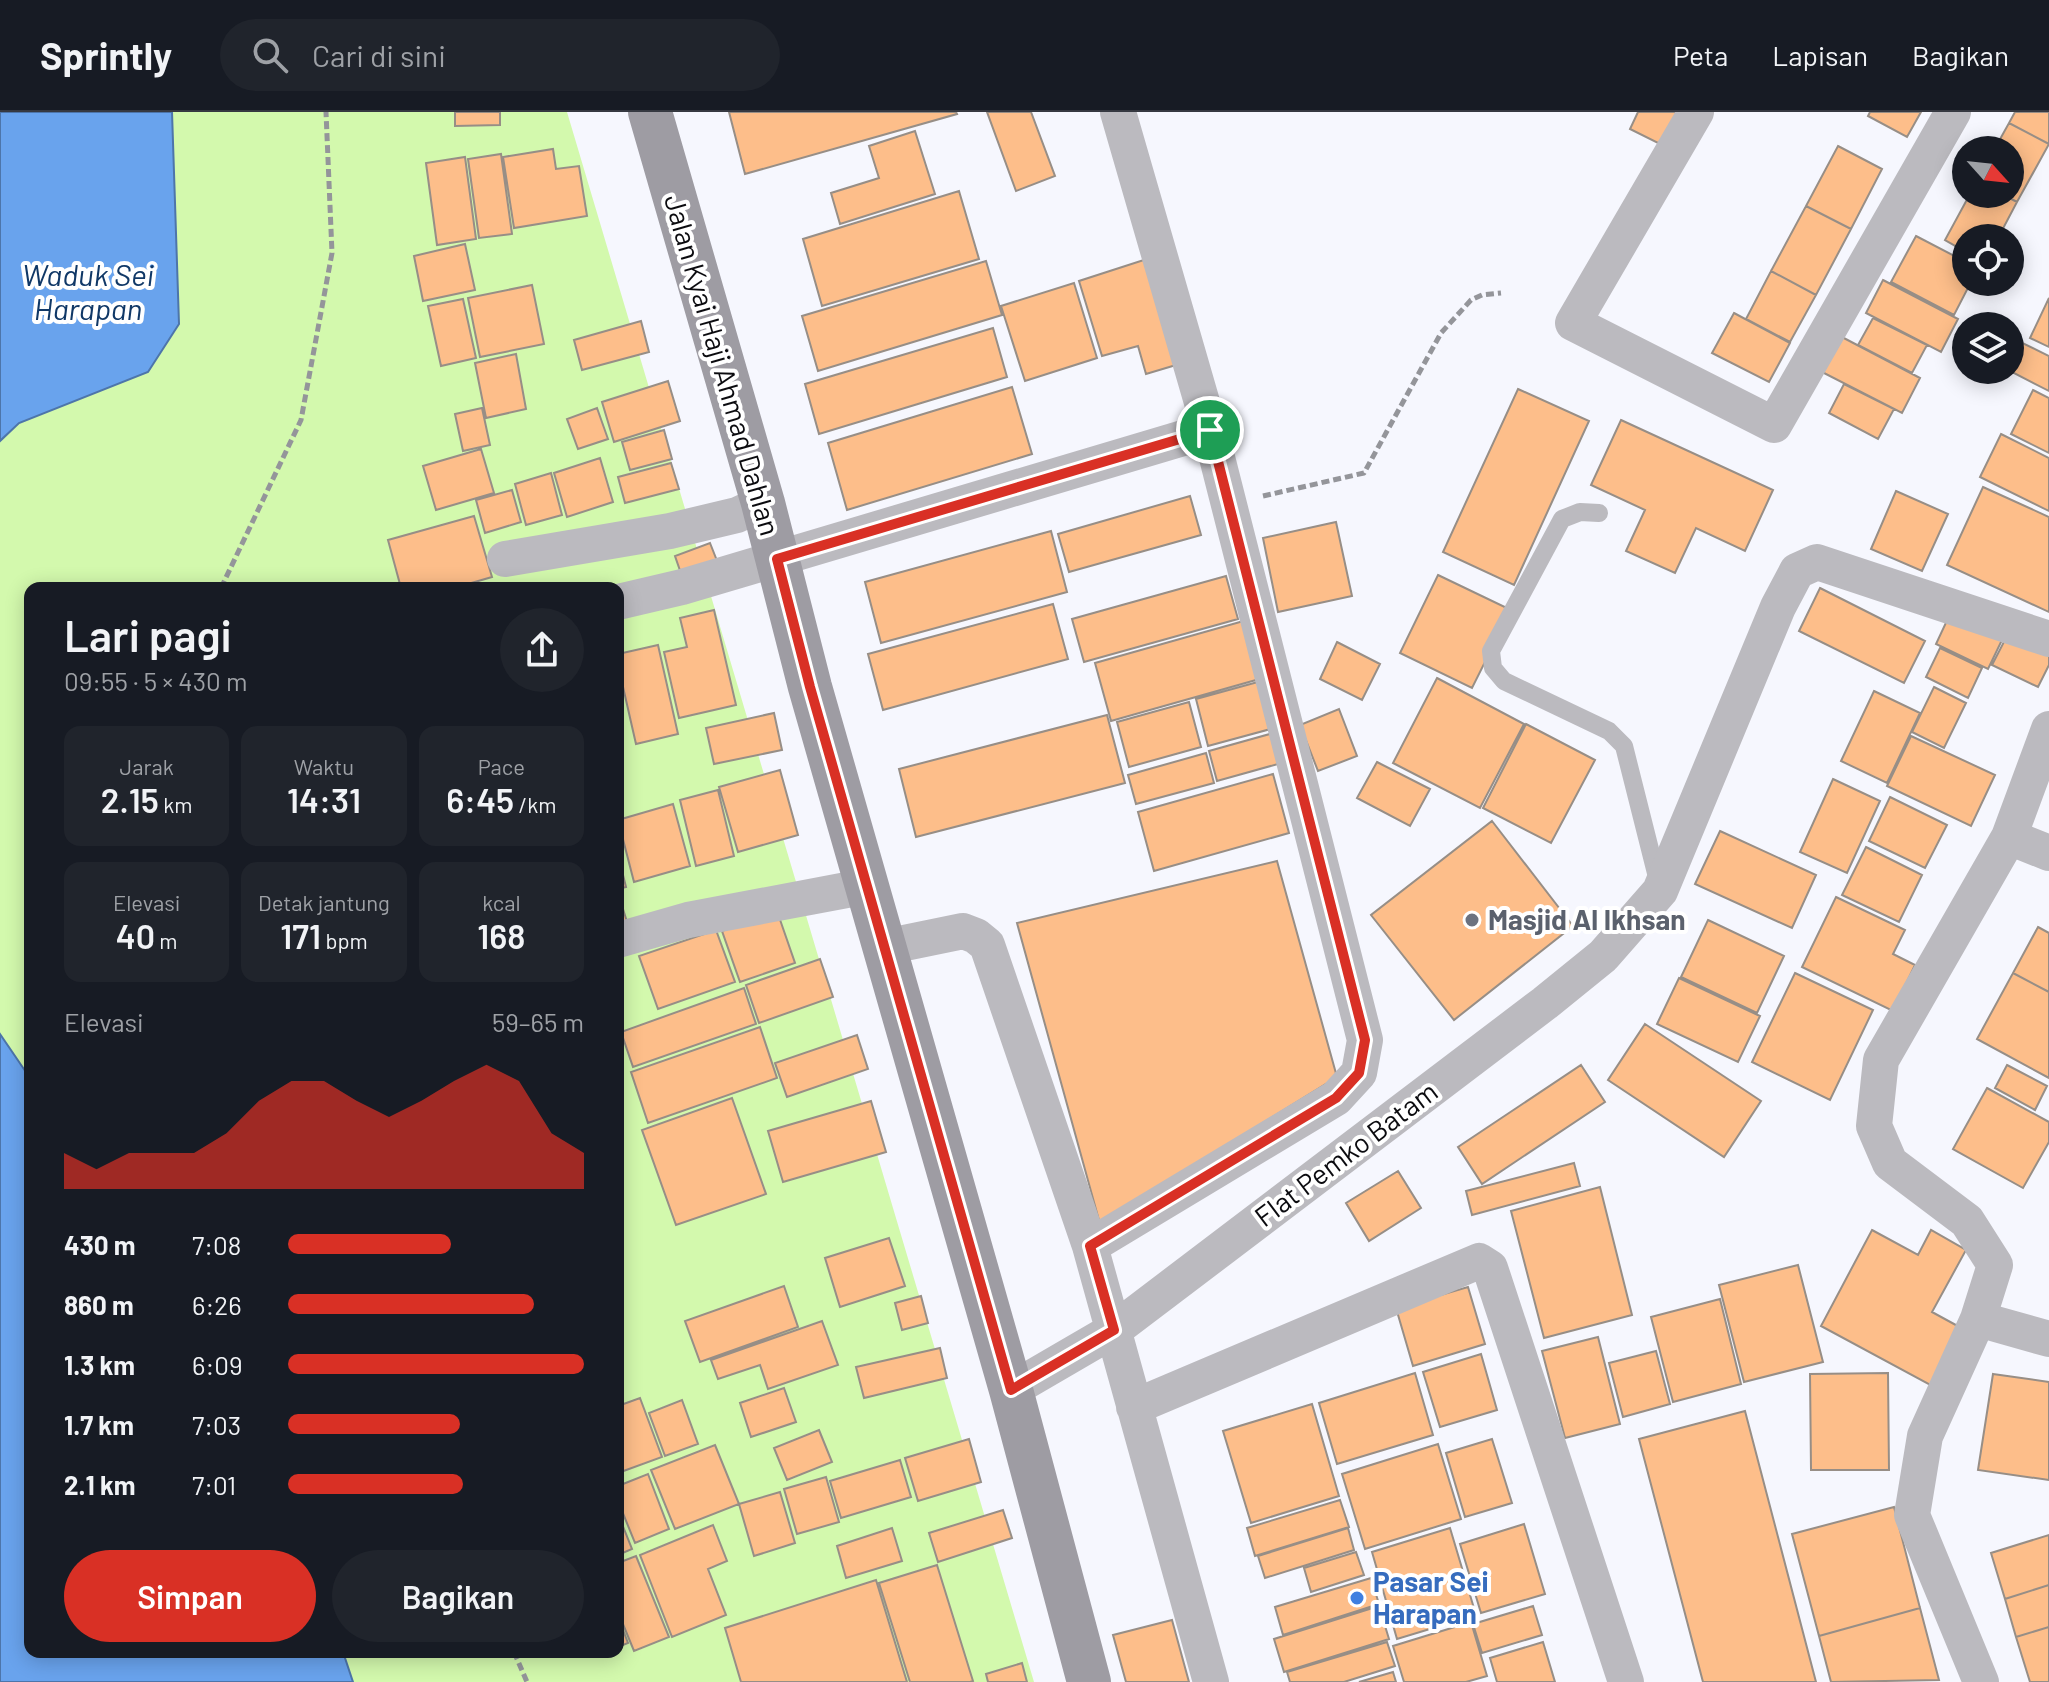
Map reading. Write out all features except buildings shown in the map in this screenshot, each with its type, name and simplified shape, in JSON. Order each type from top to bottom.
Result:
[{"type":"main road","name":"Jalan Kyai Haji Ahmad Dahlan","points":[[650,112],[763,503],[810,687],[1011,1390],[1089,1682]]},
{"type":"street","points":[[1090,1246],[1336,1098],[1359,1073],[1365,1040],[1210,430],[1118,112]]},
{"type":"street","points":[[1696,112],[1573,323],[1774,425],[1953,112]]},
{"type":"street","points":[[624,601],[682,587],[1210,430]]},
{"type":"street","points":[[505,559],[670,531],[737,515],[763,503]]},
{"type":"street","name":"Flat Pemko Batam","points":[[1011,1390],[1114,1330],[1603,956],[1660,891],[1778,607],[1797,571],[1817,562],[2049,639]]},
{"type":"street","points":[[1981,1682],[1912,1515],[1925,1436],[1978,1319],[1995,1265],[1967,1221],[1890,1163],[1874,1126],[1881,1060],[2009,837],[2049,729]]},
{"type":"street","points":[[2009,837],[2049,853]]},
{"type":"street","points":[[624,938],[688,920],[868,886]]},
{"type":"street","points":[[885,947],[963,931],[987,945],[1090,1246],[1211,1682]]},
{"type":"street","points":[[1134,1407],[1479,1261],[1490,1268],[1626,1682]]},
{"type":"street","points":[[1978,1319],[2049,1339]]},
{"type":"lane","points":[[1599,513],[1580,512],[1562,519],[1491,651],[1493,668],[1504,681],[1609,731],[1624,746],[1660,891]]},
{"type":"path","points":[[224,582],[301,420],[332,253],[326,112]]},
{"type":"path","points":[[1229,503],[1364,473],[1441,333],[1471,300],[1501,293]]},
{"type":"path","points":[[517,1658],[527,1682]]},
{"type":"green space","points":[[172,112],[567,112],[1034,1682],[353,1682],[345,1658],[624,1658],[624,582],[24,582],[24,1069],[0,1034],[0,441],[19,423],[148,372],[179,325]]},
{"type":"water","name":"Waduk Sei Harapan","points":[[0,112],[172,112],[179,324],[148,372],[19,423],[0,441]]},
{"type":"water","points":[[0,1034],[24,1069],[24,1658],[345,1658],[353,1682],[0,1682]]},
{"type":"place","name":"Masjid Al Ikhsan","points":[[1472,920]]},
{"type":"place","name":"Pasar Sei Harapan","points":[[1357,1598]]},
{"type":"route","points":[[1210,430],[1365,1040],[1359,1073],[1336,1098],[1090,1246],[1114,1330],[1011,1390],[810,687],[777,559],[1210,430]]}]
